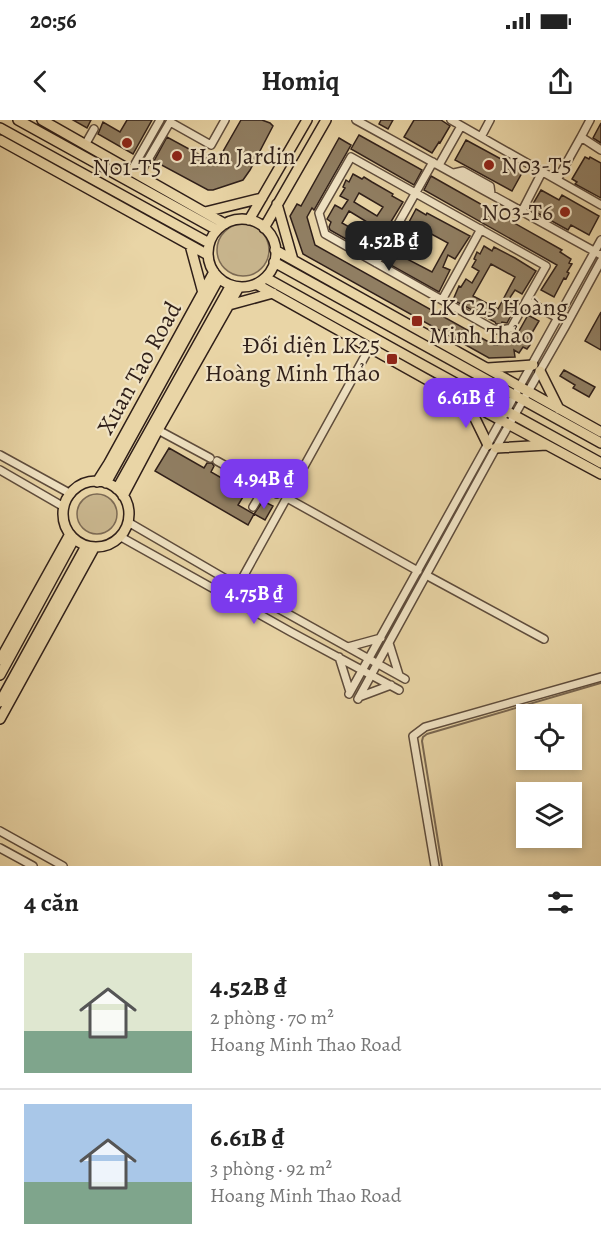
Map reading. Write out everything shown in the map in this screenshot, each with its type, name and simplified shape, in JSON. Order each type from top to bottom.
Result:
[{"type":"main road","points":[[18,120],[217,230]]},
{"type":"main road","points":[[42,120],[225,224]]},
{"type":"main road","points":[[249,220],[308,120]]},
{"type":"main road","points":[[264,228],[326,120]]},
{"type":"main road","points":[[0,128],[210,243]]},
{"type":"main road","points":[[0,140],[208,255]]},
{"type":"main road","points":[[205,212],[262,198]]},
{"type":"main road","points":[[277,204],[293,260]]},
{"type":"main road","points":[[239,219],[249,220],[261,225],[269,233],[276,250],[274,262],[266,278],[256,284],[235,286],[217,275],[208,260],[208,255],[211,237],[225,224],[239,219]]},
{"type":"main road","points":[[190,244],[203,293]]},
{"type":"main road","points":[[276,250],[485,373],[537,368],[559,409]]},
{"type":"main road","points":[[274,262],[518,391],[601,443]]},
{"type":"main road","name":"Xuan Tao Road","points":[[102,482],[109,463],[203,293],[217,275]]},
{"type":"main road","name":"Xuan Tao Road","points":[[102,482],[217,275]]},
{"type":"main road","points":[[266,278],[417,368],[467,402],[506,422],[601,463]]},
{"type":"main road","points":[[256,284],[370,347],[507,411],[601,474]]},
{"type":"main road","name":"Xuan Tao Road","points":[[120,492],[229,305],[235,286]]},
{"type":"main road","name":"Xuan Tao Road","points":[[120,492],[235,286]]},
{"type":"main road","points":[[229,305],[273,293]]},
{"type":"main road","points":[[518,391],[559,409],[601,432]]},
{"type":"main road","points":[[467,402],[492,449],[551,441]]},
{"type":"main road","points":[[102,482],[120,492],[128,506],[129,517],[127,527],[121,537],[112,544],[90,547],[72,536],[64,523],[64,507],[71,494],[81,485],[102,482]]},
{"type":"main road","points":[[0,660],[72,536]]},
{"type":"main road","points":[[0,675],[72,536]]},
{"type":"main road","points":[[0,702],[90,547]]},
{"type":"main road","points":[[0,719],[90,547]]},
{"type":"street","points":[[135,173],[160,120]]},
{"type":"street","points":[[135,173],[170,122],[211,145],[225,120]]},
{"type":"street","points":[[356,120],[598,253]]},
{"type":"street","points":[[450,120],[601,205]]},
{"type":"street","points":[[481,137],[490,120]]},
{"type":"street","points":[[557,180],[590,120]]},
{"type":"street","points":[[376,263],[416,193],[461,126]]},
{"type":"street","points":[[85,145],[94,129]]},
{"type":"street","points":[[581,137],[601,150]]},
{"type":"street","points":[[351,157],[481,229],[546,266],[511,328],[495,330],[325,234],[319,213],[351,157]]},
{"type":"street","points":[[522,211],[542,172]]},
{"type":"street","points":[[442,300],[481,229]]},
{"type":"street","points":[[506,422],[507,411],[518,391],[537,368],[558,318],[598,253],[601,240]]},
{"type":"street","points":[[391,685],[359,698],[506,422],[601,261]]},
{"type":"street","points":[[527,301],[558,318]]},
{"type":"street","points":[[238,586],[370,347]]},
{"type":"street","points":[[158,429],[278,494]]},
{"type":"street","points":[[339,657],[350,693],[418,571],[492,449]]},
{"type":"street","points":[[0,455],[71,494]]},
{"type":"street","points":[[0,470],[64,507]]},
{"type":"street","points":[[253,507],[265,487]]},
{"type":"street","points":[[287,498],[418,571]]},
{"type":"street","points":[[128,522],[402,677],[389,643]]},
{"type":"street","points":[[121,537],[399,690]]},
{"type":"street","points":[[426,575],[544,639]]},
{"type":"street","points":[[348,647],[381,638]]},
{"type":"street","points":[[435,866],[414,738],[425,727],[601,676]]},
{"type":"street","points":[[0,831],[63,866]]},
{"type":"street","points":[[0,848],[33,866]]},
{"type":"shaded area","points":[[243,224],[253,226],[261,232],[267,240],[269,250],[267,260],[261,268],[253,274],[243,276],[233,274],[225,268],[219,260],[217,250],[219,240],[225,232],[233,226]]},
{"type":"shaded area","points":[[97,494],[105,495],[111,500],[116,506],[116,522],[111,528],[105,533],[97,534],[89,533],[83,528],[78,522],[77,514],[78,506],[83,500],[89,495]]},
{"type":"building","points":[[73,120],[91,120],[87,128]]},
{"type":"building","name":"N01-T5","points":[[127,120],[152,120],[133,154],[98,134],[103,122],[120,132]]},
{"type":"building","name":"Han Jardin","points":[[241,120],[262,120],[273,126],[243,180],[208,190],[154,161],[167,137],[211,161],[218,160]]},
{"type":"building","points":[[381,120],[393,120],[388,129],[379,124]]},
{"type":"building","points":[[414,120],[441,120],[450,126],[432,153],[404,137]]},
{"type":"building","points":[[601,123],[601,143],[593,138]]},
{"type":"building","points":[[359,135],[422,170],[414,185],[351,149]]},
{"type":"building","points":[[339,138],[351,145],[314,210],[312,208],[307,217],[315,245],[494,345],[516,343],[521,335],[518,333],[528,315],[539,321],[526,343],[530,345],[527,349],[523,347],[519,353],[514,350],[515,357],[489,358],[303,254],[290,216],[297,204],[301,206]]},
{"type":"building","name":"N03-T5","points":[[466,140],[523,171],[512,191],[455,160]]},
{"type":"building","points":[[585,157],[601,163],[601,198],[575,184],[577,182],[572,179]]},
{"type":"building","points":[[353,174],[362,179],[364,177],[403,202],[378,243],[380,244],[374,255],[330,230],[331,222],[327,219],[335,205],[342,209],[348,200],[340,196],[345,188],[343,187],[346,180],[349,182]],"holes":[[[359,193],[383,207],[377,216],[354,202]],[[349,211],[372,225],[365,236],[342,223]]]},
{"type":"building","points":[[431,176],[562,250],[560,252],[571,259],[569,263],[572,264],[566,279],[564,278],[554,297],[541,290],[557,265],[424,190]]},
{"type":"building","name":"N03-T6","points":[[541,190],[559,200],[562,195],[599,216],[589,235],[571,225],[568,230],[530,209]]},
{"type":"building","points":[[416,209],[470,236],[455,259],[448,255],[443,267],[450,270],[439,292],[387,263],[399,244],[406,248],[411,239],[412,237],[405,232],[410,225],[408,224]],"holes":[[[424,230],[448,243],[432,272],[407,259]]]},
{"type":"building","points":[[484,246],[492,251],[494,247],[536,271],[522,294],[515,290],[509,299],[509,302],[516,306],[507,323],[496,324],[453,300],[459,286],[461,287],[466,279],[472,283],[479,271],[472,267],[476,260],[474,259],[477,252],[480,254]],"holes":[[[491,264],[515,277],[498,309],[473,296]]]},
{"type":"building","points":[[601,312],[601,350],[585,341]]},
{"type":"building","points":[[564,370],[595,387],[589,397],[573,388],[575,385],[560,376]]},
{"type":"building","points":[[169,448],[204,468],[207,463],[212,463],[214,466],[211,472],[246,492],[238,505],[254,514],[248,525],[155,471]]},
{"type":"building","points":[[263,501],[273,506],[265,520],[254,514]]},
{"type":"waterway","points":[[442,866],[423,737],[601,683]]},
{"type":"place","name":"N01-T5","points":[[127,143]]},
{"type":"place","name":"Han Jardin","points":[[177,156]]},
{"type":"place","name":"N03-T5","points":[[489,165]]},
{"type":"place","name":"N03-T6","points":[[565,212]]},
{"type":"place","name":"LK C25 Hoàng Minh Thảo","points":[[417,321]]},
{"type":"place","name":"Đối diện LK25 Hoàng Minh Thảo","points":[[392,359]]}]
